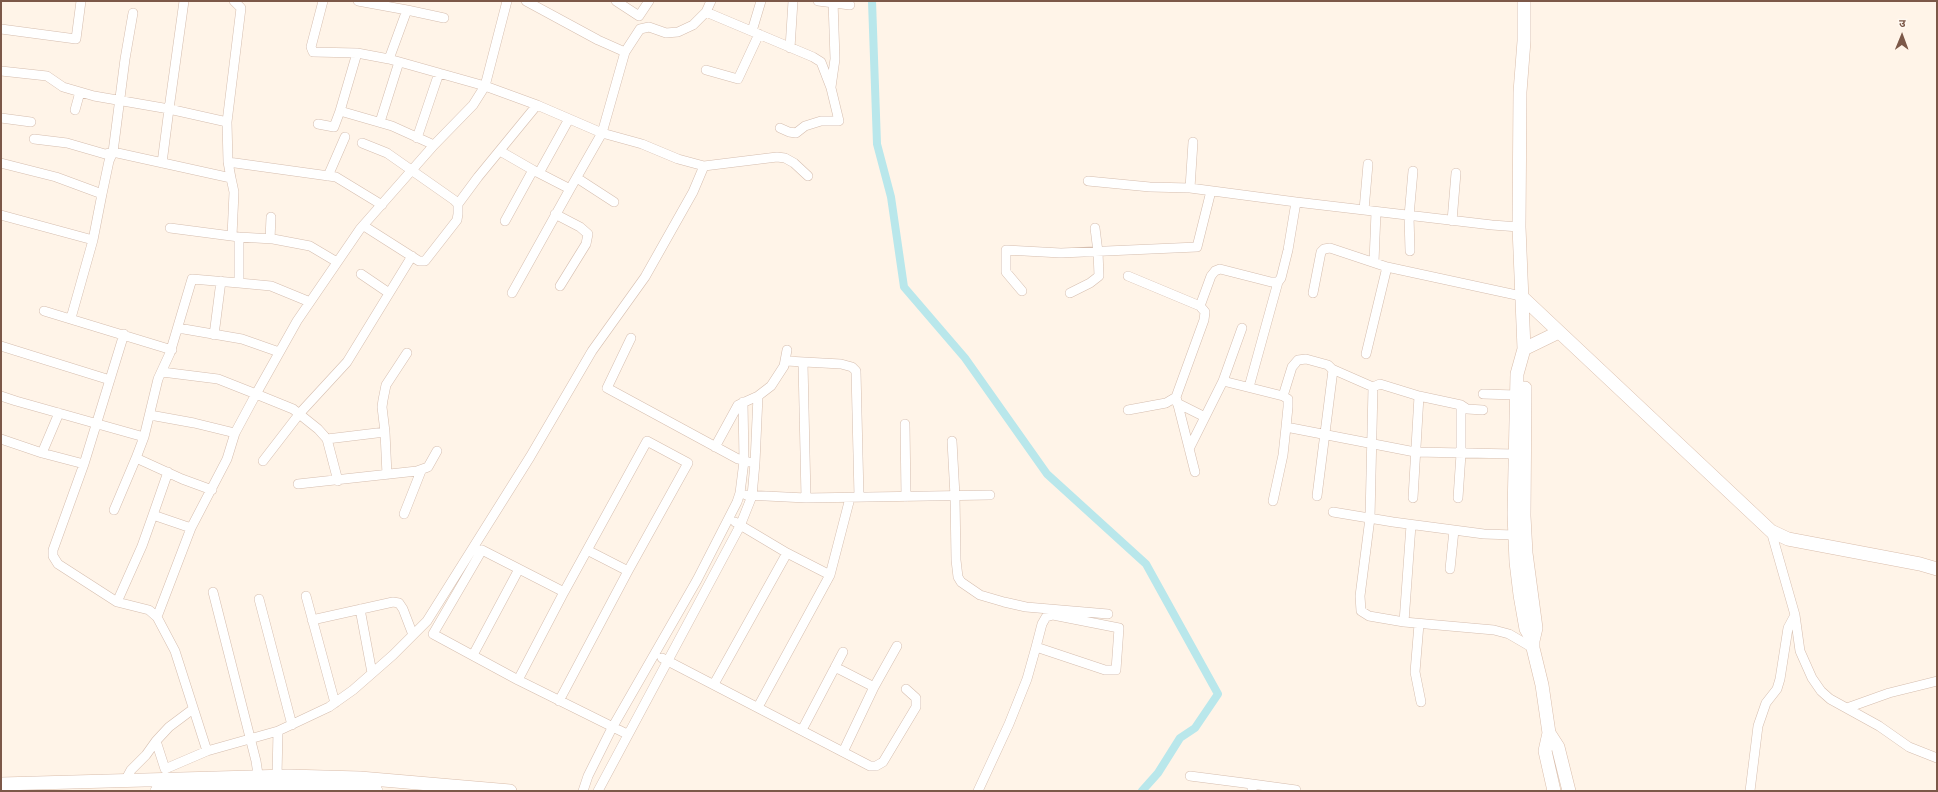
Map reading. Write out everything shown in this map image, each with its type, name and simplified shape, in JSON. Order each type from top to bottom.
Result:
[{"type":"main road","points":[[1524,1],[1524,41],[1520,92],[1519,227],[1525,383],[1524,516],[1526,554],[1536,628],[1533,644]]},
{"type":"main road","points":[[1521,296],[1770,531],[1788,538],[1920,564],[1937,569]]},
{"type":"main road","points":[[1554,791],[1545,751],[1549,733],[1542,685],[1533,644],[1526,629],[1520,595],[1514,535],[1517,374],[1523,353],[1559,332]]},
{"type":"main road","points":[[1549,733],[1558,747],[1569,791]]},
{"type":"main road","points":[[157,791],[259,782],[277,776],[360,778],[510,791]]},
{"type":"main road","points":[[1,784],[69,787],[125,780],[259,782],[318,788],[376,791]]},
{"type":"street","points":[[1,29],[76,39],[81,1]]},
{"type":"street","points":[[162,163],[184,1]]},
{"type":"street","points":[[234,1],[241,8],[227,122],[228,162],[234,192],[239,283]]},
{"type":"street","points":[[323,1],[311,47],[312,52],[357,53],[389,59],[485,86],[538,105],[602,133],[642,144],[678,159],[704,166],[778,157],[785,158],[794,163],[808,176]]},
{"type":"street","points":[[358,1],[444,18]]},
{"type":"street","points":[[157,618],[191,528],[227,459],[235,433],[296,321],[364,226],[434,145],[473,105],[485,86],[507,1]]},
{"type":"street","points":[[526,1],[598,40],[625,52]]},
{"type":"street","points":[[616,1],[639,16],[649,1]]},
{"type":"street","points":[[512,293],[555,214],[602,133],[625,52],[640,28],[649,28],[666,33],[678,32],[693,25],[706,12],[711,1]]},
{"type":"street","points":[[706,70],[738,78],[756,32],[761,1]]},
{"type":"street","points":[[790,48],[793,1]]},
{"type":"street","points":[[818,1],[850,5]]},
{"type":"street","points":[[830,88],[835,59],[833,2]]},
{"type":"street","points":[[389,59],[407,10]]},
{"type":"street","points":[[706,12],[756,32],[821,62],[839,121],[821,122],[805,126],[796,133],[780,128]]},
{"type":"street","points":[[71,318],[93,240],[109,161],[113,152],[133,13]]},
{"type":"street","points":[[318,124],[334,128],[357,53]]},
{"type":"street","points":[[380,122],[399,62]]},
{"type":"street","points":[[1,71],[47,76],[63,87],[80,92],[227,122]]},
{"type":"street","points":[[417,138],[439,73]]},
{"type":"street","points":[[75,110],[80,92]]},
{"type":"street","points":[[364,226],[419,261],[425,261],[457,220],[458,204],[478,177],[538,105]]},
{"type":"street","points":[[340,111],[392,126],[434,145]]},
{"type":"street","points":[[1,118],[31,122]]},
{"type":"street","points":[[505,221],[569,119]]},
{"type":"street","points":[[328,176],[345,137]]},
{"type":"street","points":[[34,139],[67,143],[105,154],[113,152],[231,178]]},
{"type":"street","points":[[1190,188],[1193,142]]},
{"type":"street","points":[[362,143],[387,153],[458,204]]},
{"type":"street","points":[[500,151],[570,189]]},
{"type":"street","points":[[228,162],[336,177],[382,205]]},
{"type":"street","points":[[1,163],[56,177],[102,194]]},
{"type":"street","points":[[1364,210],[1368,164]]},
{"type":"street","points":[[156,741],[164,769],[207,752],[250,740],[292,725],[334,703],[353,690],[427,621],[530,457],[592,351],[645,277],[693,192],[704,166]]},
{"type":"street","points":[[1410,251],[1409,216],[1413,171]]},
{"type":"street","points":[[1452,221],[1456,173]]},
{"type":"street","points":[[577,178],[614,202]]},
{"type":"street","points":[[1088,181],[1190,188],[1409,216],[1519,227]]},
{"type":"street","points":[[1022,291],[1006,272],[1006,250],[1061,253],[1197,247],[1211,191]]},
{"type":"street","points":[[1249,387],[1278,282],[1281,278],[1288,250],[1296,202]]},
{"type":"street","points":[[1374,262],[1376,212]]},
{"type":"street","points":[[555,214],[580,227],[588,234],[586,244],[560,286]]},
{"type":"street","points":[[1,215],[93,240]]},
{"type":"street","points":[[270,239],[271,218]]},
{"type":"street","points":[[170,228],[236,237],[270,239],[310,246],[337,262]]},
{"type":"street","points":[[1070,293],[1090,283],[1099,276],[1095,228]]},
{"type":"street","points":[[1313,293],[1321,252],[1324,249],[1330,248],[1387,267],[1521,296]]},
{"type":"street","points":[[263,461],[300,413],[347,362],[412,256]]},
{"type":"street","points":[[1366,354],[1387,267]]},
{"type":"street","points":[[1200,306],[1211,276],[1215,271],[1220,269],[1271,282],[1278,282]]},
{"type":"street","points":[[361,274],[389,292]]},
{"type":"street","points":[[1128,276],[1200,306],[1205,312],[1204,320],[1176,400],[1195,472]]},
{"type":"street","points":[[114,510],[144,438],[158,379],[172,350],[192,279],[271,286],[310,302]]},
{"type":"street","points":[[214,335],[221,282]]},
{"type":"street","points":[[44,311],[124,334],[172,350]]},
{"type":"street","points":[[178,328],[242,339],[279,352]]},
{"type":"street","points":[[1189,449],[1223,381],[1242,328]]},
{"type":"street","points":[[124,334],[84,464],[55,544],[54,556],[58,564],[117,602],[149,610],[157,618],[175,651],[207,752]]},
{"type":"street","points":[[631,338],[607,388],[738,459],[756,463]]},
{"type":"street","points":[[1,346],[110,380]]},
{"type":"street","points":[[715,447],[733,411],[743,402],[758,396],[771,386],[786,361],[787,350]]},
{"type":"street","points":[[387,475],[382,407],[386,385],[407,353]]},
{"type":"street","points":[[1283,396],[1292,367],[1298,360],[1306,359],[1328,365],[1332,369],[1373,387],[1380,384],[1420,396],[1461,405],[1467,409],[1483,410]]},
{"type":"street","points":[[758,707],[830,575],[854,497],[856,371],[852,367],[841,364],[786,361]]},
{"type":"street","points":[[803,363],[806,498]]},
{"type":"street","points":[[1317,496],[1324,434],[1334,374],[1332,369]]},
{"type":"street","points":[[162,372],[218,379],[300,413],[327,439],[338,481]]},
{"type":"street","points":[[1223,381],[1283,396],[1288,399],[1286,427],[1273,501]]},
{"type":"street","points":[[1373,387],[1370,518],[1360,596],[1361,611],[1369,616],[1404,622],[1494,630],[1510,634],[1533,644]]},
{"type":"street","points":[[1483,394],[1516,395]]},
{"type":"street","points":[[1,396],[144,438]]},
{"type":"street","points":[[598,791],[627,734],[740,526],[752,496],[756,463],[758,396]]},
{"type":"street","points":[[1413,498],[1420,396]]},
{"type":"street","points":[[1128,410],[1176,400],[1205,417]]},
{"type":"street","points":[[583,791],[588,776],[612,728],[655,654],[729,519],[740,494],[744,461],[743,402]]},
{"type":"street","points":[[1458,498],[1461,454],[1461,405]]},
{"type":"street","points":[[42,453],[59,413]]},
{"type":"street","points":[[150,415],[194,423],[235,433]]},
{"type":"street","points":[[905,424],[906,497]]},
{"type":"street","points":[[1286,427],[1415,452],[1515,454]]},
{"type":"street","points":[[327,439],[385,432]]},
{"type":"street","points":[[1,439],[42,453],[84,464]]},
{"type":"street","points":[[518,680],[564,592],[647,441],[688,463],[628,571],[560,701]]},
{"type":"street","points":[[952,441],[958,576],[961,582],[970,589],[986,597],[1026,607],[1108,614]]},
{"type":"street","points":[[298,484],[338,481],[421,470],[432,462],[437,451]]},
{"type":"street","points":[[136,458],[212,490]]},
{"type":"street","points":[[404,514],[421,470]]},
{"type":"street","points":[[117,602],[142,546],[168,472]]},
{"type":"street","points":[[740,494],[752,496],[806,498],[990,495]]},
{"type":"street","points":[[1333,512],[1412,525],[1514,535]]},
{"type":"street","points":[[153,515],[191,528]]},
{"type":"street","points":[[729,519],[787,553],[830,575]]},
{"type":"street","points":[[1404,622],[1412,525]]},
{"type":"street","points":[[1450,569],[1454,530]]},
{"type":"street","points":[[1770,531],[1795,615],[1800,652],[1812,678],[1821,691],[1830,699],[1879,726],[1909,747],[1937,758]]},
{"type":"street","points":[[564,592],[482,550],[433,634],[518,680],[612,728],[627,734]]},
{"type":"street","points":[[587,550],[628,571]]},
{"type":"street","points":[[714,684],[787,553]]},
{"type":"street","points":[[473,656],[519,569]]},
{"type":"street","points":[[212,592],[256,761],[259,782]]},
{"type":"street","points":[[306,596],[334,703]]},
{"type":"street","points":[[259,599],[292,725]]},
{"type":"street","points":[[312,620],[393,602],[399,604],[403,609],[413,635]]},
{"type":"street","points":[[360,609],[372,673]]},
{"type":"street","points":[[1750,791],[1758,726],[1766,703],[1776,689],[1780,679],[1788,628],[1795,615]]},
{"type":"street","points":[[978,791],[1009,724],[1027,679],[1042,624],[1046,617],[1053,616],[1119,628],[1116,670],[1105,670],[1036,647]]},
{"type":"street","points":[[1420,624],[1415,672],[1421,702]]},
{"type":"street","points":[[843,752],[874,687],[897,646]]},
{"type":"street","points":[[802,730],[843,652]]},
{"type":"street","points":[[655,654],[870,766],[876,766],[883,762],[916,707],[916,698],[906,689]]},
{"type":"street","points":[[835,667],[874,687]]},
{"type":"street","points":[[1847,708],[1889,694],[1937,682]]},
{"type":"street","points":[[125,780],[131,770],[146,756],[168,727],[193,709]]},
{"type":"street","points":[[277,776],[278,731]]},
{"type":"street","points":[[1190,776],[1252,788],[1296,790]]},
{"type":"waterway","points":[[872,1],[877,144],[891,197],[904,287],[965,358],[1047,474],[1146,564],[1218,694],[1195,728],[1180,738],[1158,773],[1142,791]]}]
